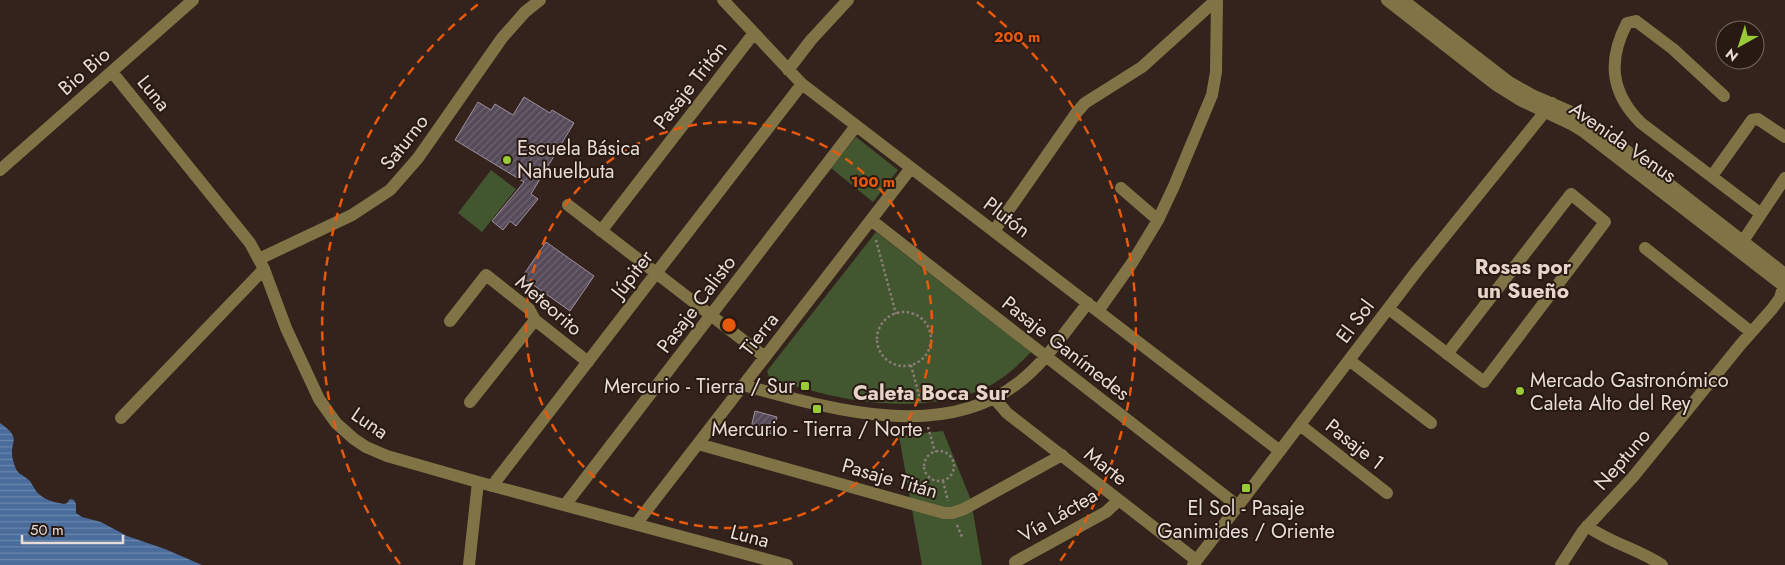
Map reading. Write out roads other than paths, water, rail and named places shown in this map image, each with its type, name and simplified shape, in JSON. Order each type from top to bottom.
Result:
[{"type":"street","name":"Bio Bio","points":[[0,170],[193,0]]},
{"type":"street","name":"Saturno","points":[[121,418],[262,264],[366,208],[390,190],[414,164],[502,38],[525,12],[540,0]]},
{"type":"street","name":"Plutón","points":[[723,0],[802,84],[1280,451]]},
{"type":"street","points":[[788,70],[811,40],[848,0]]},
{"type":"street","points":[[1098,311],[1132,263],[1158,220],[1174,186],[1214,87],[1217,0]]},
{"type":"street","points":[[994,231],[1085,103],[1142,67],[1217,0]]},
{"type":"street","name":"Avenida Venus","points":[[1387,0],[1496,85],[1520,100],[1576,114],[1596,127],[1743,241],[1784,282]]},
{"type":"street","name":"Avenida Venus","points":[[1403,0],[1509,82],[1584,132],[1784,282]]},
{"type":"street","points":[[1724,96],[1658,36],[1636,21],[1627,23],[1615,58],[1615,78],[1621,98],[1632,114],[1641,123],[1761,214]]},
{"type":"street","name":"Pasaje Tritón","points":[[601,231],[754,33]]},
{"type":"street","name":"Luna","points":[[112,72],[250,242],[262,264],[286,328],[319,399],[336,423],[354,440],[376,452],[478,482],[787,565]]},
{"type":"street","name":"Júpiter","points":[[492,486],[802,84]]},
{"type":"street","name":"El Sol","points":[[1194,563],[1389,308],[1549,108]]},
{"type":"street","points":[[1712,176],[1752,120],[1758,119],[1785,137]]},
{"type":"street","name":"Pasaje Calisto","points":[[565,505],[856,126]]},
{"type":"street","name":"Tierra","points":[[636,524],[911,168]]},
{"type":"street","points":[[1743,241],[1785,178]]},
{"type":"street","points":[[1121,188],[1158,220]]},
{"type":"street","points":[[1389,308],[1447,354],[1484,382],[1605,222],[1571,194],[1447,354]]},
{"type":"street","points":[[568,206],[765,357]]},
{"type":"street","name":"Pasaje Ganímedes","points":[[871,220],[1238,506]]},
{"type":"street","points":[[1645,248],[1751,332]]},
{"type":"street","name":"Meteorito","points":[[450,321],[486,275],[531,312],[535,320],[588,362]]},
{"type":"street","name":"Neptuno","points":[[1561,565],[1587,526],[1633,477],[1780,298],[1784,282]]},
{"type":"street","points":[[743,385],[822,406],[891,414],[942,414],[977,406],[1023,380],[1046,356],[1088,303]]},
{"type":"street","points":[[470,402],[535,320]]},
{"type":"street","points":[[1349,360],[1431,423]]},
{"type":"street","name":"Marte","points":[[994,398],[1007,413],[1119,500],[1194,563]]},
{"type":"street","name":"Pasaje 1","points":[[1300,425],[1387,493]]},
{"type":"street","name":"Pasaje Titán","points":[[698,444],[944,513],[952,513],[964,509],[1062,455]]},
{"type":"street","points":[[469,565],[478,482]]},
{"type":"street","name":"Vía Láctea","points":[[1015,562],[1106,512],[1119,500]]},
{"type":"street","points":[[1587,526],[1610,540],[1641,553],[1662,565]]},
{"type":"water","points":[[0,423],[13,437],[12,453],[16,469],[30,481],[42,497],[64,504],[70,499],[74,500],[76,513],[82,517],[101,522],[127,536],[165,549],[202,565],[0,565]]},
{"type":"place","name":"Escuela Básica Nahuelbuta","points":[[507,160]]},
{"type":"place","name":"Mercurio - Tierra / Sur","points":[[805,386]]},
{"type":"place","name":"Mercado Gastronómico Caleta Alto del Rey","points":[[1520,391]]},
{"type":"place","name":"Mercurio - Tierra / Norte","points":[[817,409]]},
{"type":"place","name":"El Sol - Pasaje Ganimides / Oriente","points":[[1246,488]]},
{"type":"district","name":"Rosas por un Sueño","points":[[1523,279]]},
{"type":"district","name":"Caleta Boca Sur","points":[[931,393]]}]
